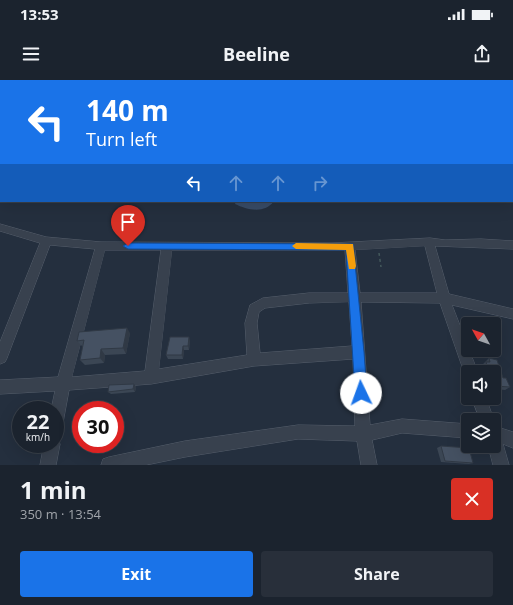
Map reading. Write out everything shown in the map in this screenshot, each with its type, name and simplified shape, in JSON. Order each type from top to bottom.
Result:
[{"type":"street","points":[[0,228],[46,242],[101,246],[350,247],[430,242],[445,244],[481,243],[513,245]]},
{"type":"street","points":[[0,358],[46,242]]},
{"type":"street","points":[[430,242],[430,250],[444,298],[468,365]]},
{"type":"street","points":[[60,401],[63,384],[101,246]]},
{"type":"street","points":[[151,377],[167,247]]},
{"type":"street","points":[[350,247],[359,352],[363,434],[368,465]]},
{"type":"street","points":[[254,360],[251,323],[254,308],[263,303],[310,298],[444,298],[513,314]]},
{"type":"street","points":[[0,387],[151,377],[254,360],[359,352]]},
{"type":"street","points":[[109,465],[185,449],[298,432],[363,434],[402,426],[461,430]]},
{"type":"street","points":[[501,436],[513,440]]},
{"type":"street","points":[[48,465],[50,453]]},
{"type":"street","points":[[498,453],[501,465]]},
{"type":"path","points":[[378,245],[381,267]]},
{"type":"water","points":[[236,202],[273,202],[266,208],[256,210],[235,204]]},
{"type":"building","points":[[127,328],[123,348],[101,349],[100,358],[80,360],[84,340],[77,341],[79,332]]},
{"type":"building","points":[[170,337],[189,337],[188,346],[183,346],[182,355],[166,355]]},
{"type":"building","points":[[489,358],[497,360],[499,365],[487,365],[486,362],[490,362]]},
{"type":"building","points":[[501,372],[503,378],[506,378],[510,387],[501,386]]},
{"type":"building","points":[[134,384],[133,389],[108,392],[109,385]]},
{"type":"building","points":[[441,446],[461,447],[461,453],[470,453],[473,463],[445,461]]},
{"type":"slow traffic","points":[[296,246],[350,247],[352,266]]},
{"type":"route","points":[[128,246],[350,247],[355,297],[361,393]]}]
